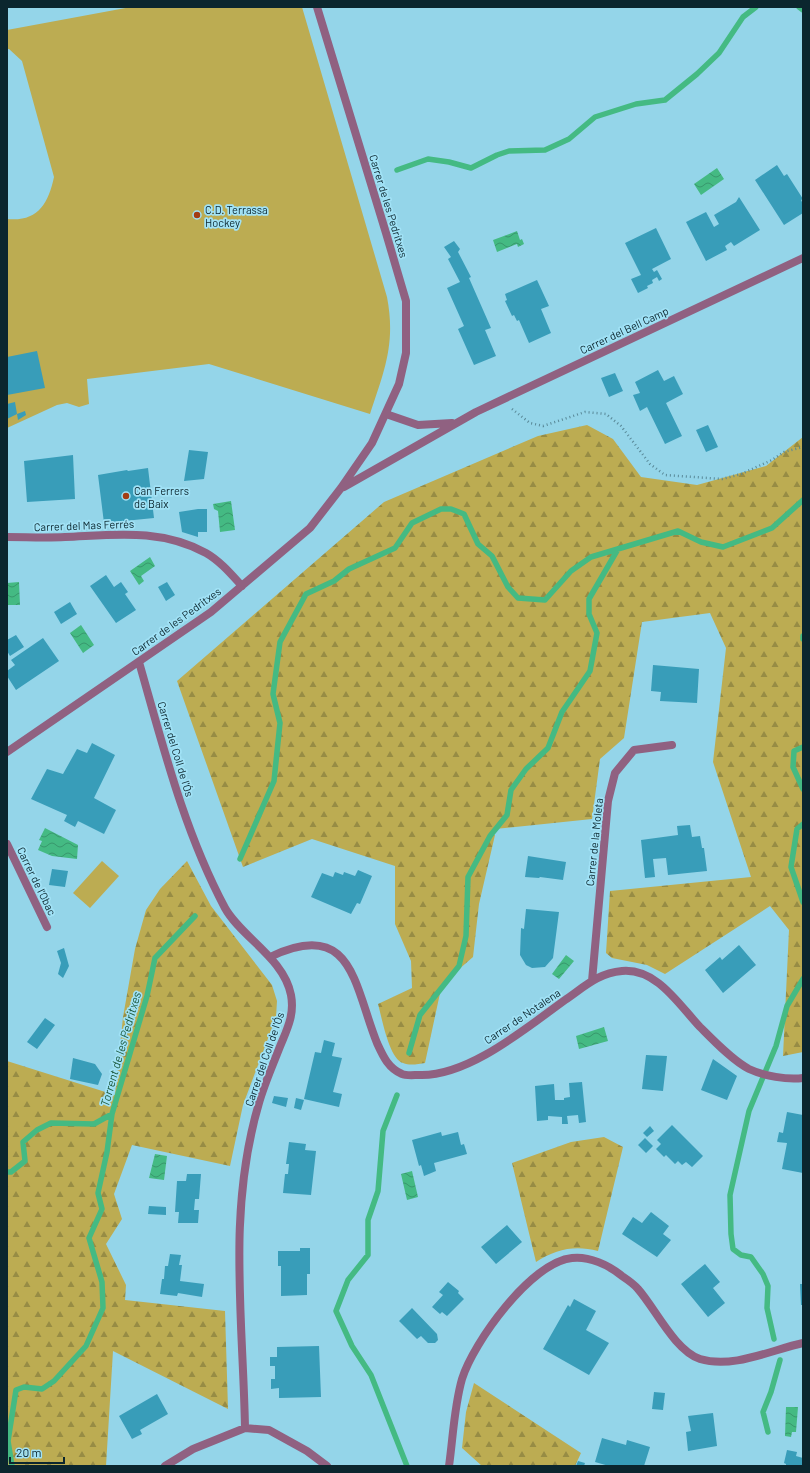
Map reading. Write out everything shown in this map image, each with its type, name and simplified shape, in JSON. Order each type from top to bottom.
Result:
[{"type":"street","name":"Carrer de les Pedritxes","points":[[7,752],[211,612],[310,528],[342,488],[372,443],[399,384],[406,353],[406,301],[317,7]]},
{"type":"street","name":"Carrer del Bell Camp","points":[[455,422],[803,258]]},
{"type":"street","points":[[386,414],[418,425],[455,422]]},
{"type":"street","name":"Carrer de les Pedritxes","points":[[342,488],[455,422]]},
{"type":"street","name":"Carrer del Mas Ferrés","points":[[7,538],[135,534],[167,538],[206,553],[223,566],[242,586]]},
{"type":"street","name":"Carrer del Coll de l'Ós","points":[[139,662],[178,796],[190,832],[207,872],[227,911],[270,957],[290,992],[293,1009],[288,1029],[259,1102],[247,1150],[242,1182],[239,1267],[240,1311],[244,1362],[245,1428]]},
{"type":"street","name":"Carrer de la Moleta","points":[[592,981],[608,801],[615,773],[634,750],[672,745]]},
{"type":"street","name":"Carrer de l'Obac","points":[[7,844],[47,927]]},
{"type":"street","name":"Carrer de Notalena","points":[[270,957],[287,948],[309,944],[328,946],[341,957],[352,972],[358,985],[372,1030],[385,1062],[402,1075],[433,1076],[464,1066],[513,1038],[602,974],[624,971],[642,974],[658,983],[672,995],[700,1027],[727,1052],[750,1069],[774,1076],[803,1078]]},
{"type":"street","points":[[449,1466],[458,1399],[462,1379],[469,1361],[483,1338],[512,1300],[532,1279],[561,1261],[572,1258],[585,1259],[597,1262],[620,1274],[637,1288],[678,1342],[698,1359],[729,1361],[752,1357],[803,1343]]},
{"type":"street","points":[[165,1466],[193,1449],[245,1428],[269,1430],[302,1447],[327,1466]]},
{"type":"path","points":[[502,400],[530,423],[543,426],[585,412],[606,414],[621,426],[650,464],[664,475],[722,479],[741,474],[772,460],[784,452],[803,447]]},
{"type":"green space","name":"C.D. Terrassa Hockey","points":[[131,7],[302,7],[387,297],[390,329],[387,357],[370,414],[209,364],[87,379],[89,404],[79,407],[67,403],[57,405],[7,428],[7,219],[26,218],[40,210],[48,196],[54,177],[22,61],[9,49],[7,49],[7,30]]},
{"type":"green space","points":[[587,425],[613,439],[641,477],[697,485],[766,466],[803,437],[803,1052],[783,1056],[789,930],[770,906],[665,974],[647,965],[612,958],[606,953],[610,891],[751,877],[713,762],[726,648],[710,613],[642,622],[624,738],[600,759],[592,819],[495,829],[492,835],[495,835],[479,904],[473,957],[442,984],[425,1063],[406,1064],[398,1060],[390,1046],[378,1004],[412,988],[411,961],[395,924],[395,866],[312,839],[243,867],[177,681],[384,502],[538,436]]},
{"type":"green space","points":[[102,861],[119,876],[90,908],[73,893]]},
{"type":"green space","points":[[187,861],[211,906],[272,985],[277,1001],[276,1017],[243,1105],[230,1166],[132,1145],[114,1194],[122,1219],[106,1244],[126,1285],[125,1300],[225,1311],[228,1409],[113,1351],[106,1466],[7,1466],[7,1061],[115,1095],[123,1017],[135,949],[146,910],[160,889]]},
{"type":"green space","points":[[604,1137],[623,1147],[598,1251],[581,1248],[566,1249],[551,1254],[536,1262],[512,1163],[571,1142]]},
{"type":"green space","points":[[474,1383],[581,1453],[575,1466],[482,1466],[462,1448],[466,1412]]},
{"type":"water","points":[[717,168],[724,179],[701,195],[694,184]]},
{"type":"water","points":[[517,231],[520,240],[522,239],[524,244],[518,247],[517,244],[497,252],[493,240]]},
{"type":"water","points":[[231,501],[235,530],[220,532],[218,511],[214,509],[213,504]]},
{"type":"water","points":[[150,557],[155,566],[141,576],[144,581],[139,585],[130,571]]},
{"type":"water","points":[[19,582],[20,605],[7,605],[7,583]]},
{"type":"water","points":[[81,625],[94,645],[83,653],[70,633]]},
{"type":"water","points":[[45,828],[78,845],[77,859],[52,856],[38,850],[42,841],[39,840]]},
{"type":"water","points":[[566,955],[574,961],[559,979],[552,974]]},
{"type":"water","points":[[604,1027],[608,1041],[579,1049],[576,1036]]},
{"type":"water","points":[[155,1154],[167,1156],[164,1180],[149,1178]]},
{"type":"water","points":[[412,1171],[418,1197],[407,1200],[401,1174]]},
{"type":"water","points":[[786,1407],[798,1407],[796,1432],[792,1432],[791,1437],[785,1436]]},
{"type":"building","points":[[777,165],[784,176],[787,174],[803,199],[801,200],[803,204],[803,213],[784,225],[755,180]]},
{"type":"building","points":[[739,197],[760,230],[734,246],[731,242],[725,246],[727,250],[706,261],[686,222],[706,212],[714,227],[719,224],[714,215],[736,202]]},
{"type":"building","points":[[656,228],[671,259],[652,269],[654,272],[657,270],[662,279],[659,281],[657,277],[652,280],[653,283],[647,286],[648,288],[638,293],[631,279],[641,275],[625,243]]},
{"type":"building","points":[[454,241],[460,249],[458,252],[471,277],[469,278],[491,328],[485,330],[496,356],[474,365],[458,329],[464,326],[447,288],[460,282],[448,259],[451,257],[444,247]]},
{"type":"building","points":[[537,280],[549,306],[541,309],[551,333],[529,343],[519,320],[517,321],[514,315],[512,316],[505,301],[507,300],[505,294]]},
{"type":"building","points":[[37,351],[45,388],[7,395],[7,357]]},
{"type":"building","points":[[658,370],[664,381],[674,376],[683,394],[666,403],[682,436],[665,444],[647,407],[640,411],[633,395],[640,393],[635,382]]},
{"type":"building","points":[[615,373],[623,391],[609,397],[601,378]]},
{"type":"building","points":[[15,402],[17,414],[7,419],[7,404]]},
{"type":"building","points":[[25,411],[26,415],[18,420],[17,414]]},
{"type":"building","points":[[708,425],[718,447],[706,452],[696,430]]},
{"type":"building","points":[[189,450],[208,452],[204,479],[184,481]]},
{"type":"building","points":[[73,455],[75,499],[27,502],[24,461]]},
{"type":"building","name":"Can Ferrers de Baix","points":[[148,468],[154,518],[104,523],[98,475]]},
{"type":"building","points":[[207,509],[207,532],[198,532],[198,537],[182,532],[179,512]]},
{"type":"building","points":[[106,575],[114,587],[121,582],[128,592],[125,594],[136,610],[116,623],[90,586]]},
{"type":"building","points":[[167,582],[175,595],[166,601],[158,587]]},
{"type":"building","points":[[70,602],[77,614],[61,624],[54,612]]},
{"type":"building","points":[[16,635],[24,647],[10,656],[7,651],[7,640]]},
{"type":"building","points":[[43,638],[59,661],[16,690],[7,676],[7,671],[15,665],[11,660]]},
{"type":"building","points":[[653,665],[699,669],[697,703],[660,701],[661,692],[651,691]]},
{"type":"building","points":[[92,743],[115,755],[94,798],[116,810],[104,834],[78,821],[75,827],[64,821],[67,815],[31,799],[47,769],[63,774],[77,749],[87,753]]},
{"type":"building","points":[[690,825],[692,837],[700,836],[702,848],[704,848],[707,871],[668,875],[666,858],[653,859],[655,877],[645,878],[641,840],[678,835],[677,826]]},
{"type":"building","points":[[528,856],[566,862],[563,880],[525,877]]},
{"type":"building","points":[[52,869],[68,871],[65,887],[49,885]]},
{"type":"building","points":[[358,870],[372,876],[360,904],[357,903],[351,914],[311,897],[322,873],[333,877],[335,872],[343,875],[344,872],[355,876]]},
{"type":"building","points":[[526,909],[559,912],[553,958],[545,967],[532,968],[526,965],[520,955],[521,928],[524,929]]},
{"type":"building","points":[[739,945],[756,965],[723,993],[705,970],[720,957],[722,960]]},
{"type":"building","points":[[64,948],[69,966],[63,978],[58,974],[61,963],[57,951]]},
{"type":"building","points":[[45,1018],[55,1025],[37,1049],[27,1042]]},
{"type":"building","points":[[324,1040],[335,1043],[332,1056],[342,1058],[333,1092],[342,1094],[339,1107],[304,1099],[315,1052],[321,1053]]},
{"type":"building","points":[[646,1055],[667,1056],[663,1091],[642,1089]]},
{"type":"building","points":[[73,1058],[95,1064],[102,1074],[98,1085],[70,1079]]},
{"type":"building","points":[[713,1059],[737,1076],[727,1100],[701,1090]]},
{"type":"building","points":[[582,1082],[586,1122],[579,1123],[578,1115],[567,1116],[568,1124],[562,1124],[562,1117],[548,1116],[548,1120],[537,1121],[535,1086],[554,1084],[555,1100],[564,1100],[564,1098],[570,1097],[569,1083]]},
{"type":"building","points":[[274,1096],[288,1098],[286,1107],[272,1103]]},
{"type":"building","points":[[296,1098],[304,1100],[301,1110],[294,1108]]},
{"type":"building","points":[[787,1112],[803,1115],[803,1173],[782,1169],[787,1143],[777,1142],[779,1132],[783,1133]]},
{"type":"building","points":[[672,1125],[703,1156],[692,1167],[686,1162],[682,1165],[678,1161],[675,1164],[666,1155],[664,1157],[656,1149],[661,1144],[657,1140]]},
{"type":"building","points":[[650,1126],[654,1131],[647,1137],[643,1133]]},
{"type":"building","points":[[441,1132],[442,1136],[458,1132],[461,1145],[464,1144],[467,1154],[434,1163],[436,1171],[424,1176],[421,1165],[419,1166],[412,1140]]},
{"type":"building","points":[[645,1138],[653,1146],[646,1153],[638,1145]]},
{"type":"building","points":[[289,1142],[306,1144],[305,1150],[316,1151],[311,1195],[283,1193],[285,1174],[288,1174],[289,1164],[286,1164]]},
{"type":"building","points":[[187,1174],[201,1174],[199,1199],[195,1199],[194,1210],[199,1210],[198,1223],[178,1223],[179,1212],[175,1212],[177,1181],[186,1181]]},
{"type":"building","points":[[149,1206],[166,1207],[166,1215],[148,1214]]},
{"type":"building","points":[[651,1212],[669,1226],[663,1234],[671,1240],[657,1257],[622,1234],[633,1217],[642,1223]]},
{"type":"building","points":[[507,1225],[522,1242],[496,1264],[481,1247]]},
{"type":"building","points":[[300,1248],[310,1248],[310,1274],[307,1274],[307,1295],[281,1296],[281,1266],[278,1266],[278,1251],[300,1251]]},
{"type":"building","points":[[170,1254],[181,1255],[179,1265],[182,1265],[180,1281],[204,1284],[202,1297],[178,1293],[177,1296],[160,1294],[162,1279],[164,1279],[165,1266],[168,1266]]},
{"type":"building","points":[[705,1264],[720,1282],[713,1288],[725,1303],[708,1317],[681,1284]]},
{"type":"building","points":[[448,1282],[459,1291],[458,1293],[464,1299],[447,1316],[442,1312],[440,1314],[432,1307],[443,1295],[439,1292]]},
{"type":"building","points":[[800,1284],[803,1284],[803,1305],[801,1305]]},
{"type":"building","points":[[574,1299],[596,1311],[586,1330],[609,1343],[589,1375],[543,1349],[568,1305],[570,1307]]},
{"type":"building","points":[[412,1308],[437,1334],[438,1340],[435,1343],[428,1343],[421,1336],[417,1339],[399,1321]]},
{"type":"building","points":[[319,1346],[321,1397],[279,1398],[279,1388],[271,1389],[271,1379],[275,1379],[275,1366],[270,1366],[270,1357],[277,1357],[277,1347]]},
{"type":"building","points":[[654,1392],[665,1393],[663,1410],[652,1409]]},
{"type":"building","points":[[157,1394],[168,1414],[140,1430],[142,1434],[132,1439],[119,1416]]},
{"type":"building","points":[[713,1413],[717,1446],[688,1451],[686,1432],[691,1431],[688,1416]]},
{"type":"building","points":[[602,1438],[626,1445],[627,1440],[650,1447],[644,1466],[609,1466],[595,1462]]},
{"type":"building","points":[[787,1450],[797,1452],[796,1456],[803,1458],[803,1466],[786,1466],[784,1463]]},
{"type":"building","points":[[578,1461],[585,1463],[584,1466],[576,1466]]},
{"type":"waterway","points":[[397,170],[428,159],[449,162],[471,168],[497,155],[509,151],[545,150],[569,139],[595,117],[636,104],[665,100],[697,74],[719,53],[743,17],[756,7]]},
{"type":"waterway","points":[[799,7],[803,10]]},
{"type":"waterway","name":"Torrent de les Pedritxes","points":[[240,859],[274,781],[280,723],[273,694],[280,642],[306,594],[334,581],[349,569],[395,548],[412,523],[441,509],[451,509],[464,514],[478,544],[492,556],[508,587],[518,598],[545,600],[571,571],[591,557],[678,531],[701,542],[723,547],[772,528],[803,500]]},
{"type":"waterway","points":[[409,1053],[420,1015],[459,966],[466,936],[468,877],[490,836],[507,815],[511,790],[526,769],[548,748],[562,712],[590,671],[597,633],[589,614],[589,599],[618,549]]},
{"type":"waterway","points":[[803,747],[794,751],[793,767],[803,789]]},
{"type":"waterway","points":[[803,824],[797,829],[791,867],[803,902]]},
{"type":"waterway","name":"Torrent de les Pedritxes","points":[[7,1172],[11,1172],[25,1161],[23,1142],[37,1130],[51,1123],[94,1124],[112,1114],[147,996],[155,958],[195,916]]},
{"type":"waterway","points":[[774,1339],[767,1308],[768,1286],[763,1274],[751,1257],[741,1255],[733,1249],[730,1195],[749,1111],[776,1046],[787,1006],[803,979]]},
{"type":"waterway","points":[[397,1095],[383,1131],[378,1191],[368,1220],[368,1255],[348,1280],[336,1311],[352,1346],[371,1375],[407,1466]]},
{"type":"waterway","points":[[12,1466],[8,1441],[16,1390],[24,1387],[42,1389],[54,1381],[86,1346],[103,1308],[102,1282],[89,1238],[102,1209],[98,1193],[107,1152],[112,1114]]},
{"type":"waterway","points":[[768,1432],[763,1412],[771,1392],[780,1360]]},
{"type":"place","name":"C.D. Terrassa Hockey","points":[[197,215]]},
{"type":"place","name":"Can Ferrers de Baix","points":[[126,496]]}]
